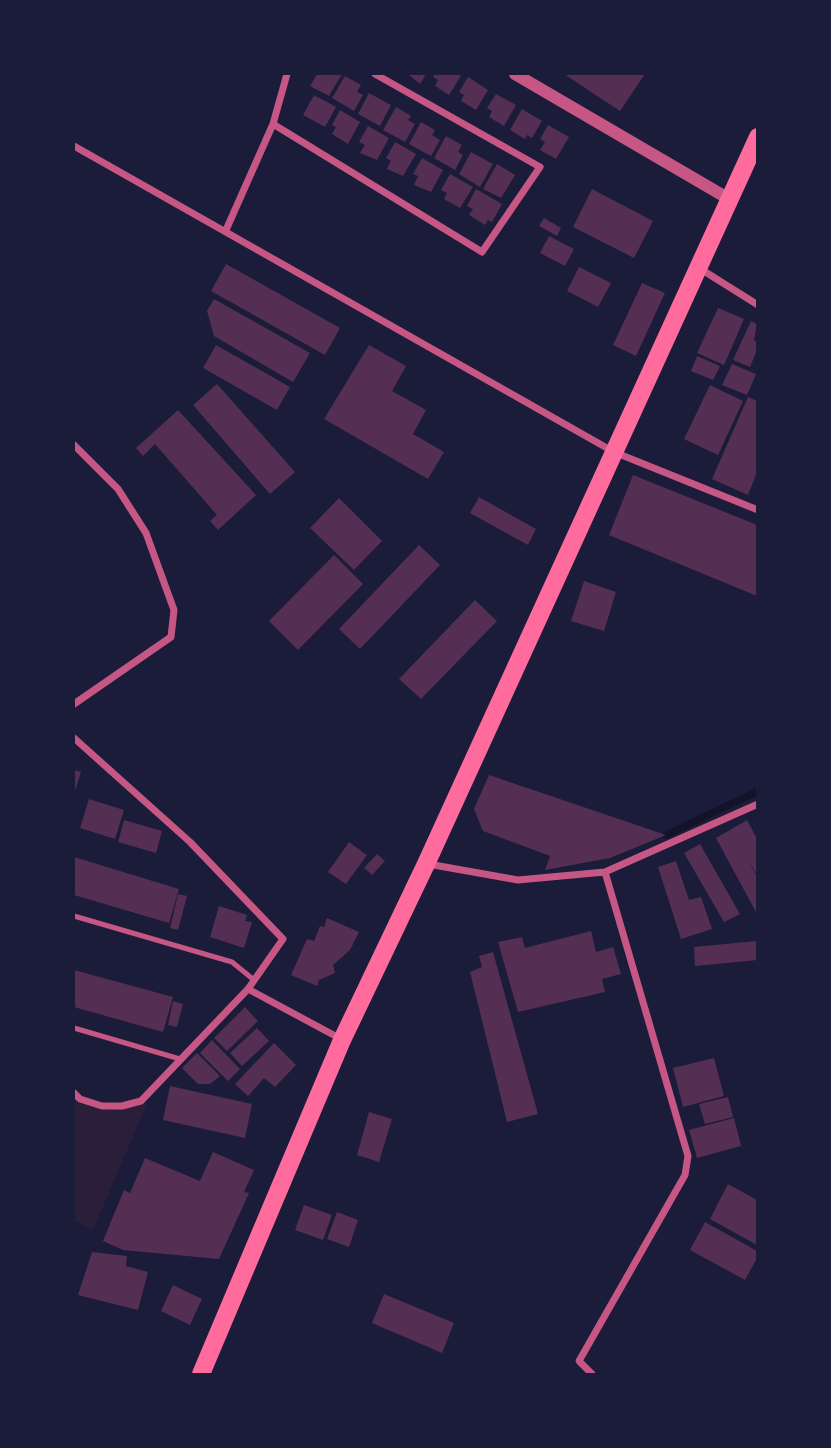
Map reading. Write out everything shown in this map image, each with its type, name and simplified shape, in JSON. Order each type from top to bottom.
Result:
[{"type":"main road","points":[[201,1374],[341,1040],[426,864],[758,136]]},
{"type":"street","points":[[226,230],[273,124],[287,74]]},
{"type":"street","points":[[273,124],[482,252],[540,167],[375,74]]},
{"type":"street","points":[[515,74],[729,199]]},
{"type":"street","points":[[74,146],[614,452],[758,510]]},
{"type":"street","points":[[698,267],[758,305]]},
{"type":"street","points":[[74,445],[118,489],[146,533],[174,610],[171,638],[74,704]]},
{"type":"street","points":[[74,738],[190,842],[283,939],[248,989],[141,1101],[122,1106],[102,1106],[74,1093]]},
{"type":"street","points":[[426,864],[518,880],[605,872],[758,804]]},
{"type":"street","points":[[592,1374],[579,1361],[685,1175],[688,1156],[605,872]]},
{"type":"street","points":[[248,989],[341,1040]]},
{"type":"lane","points":[[74,916],[232,962],[254,980]]},
{"type":"lane","points":[[74,1028],[180,1059]]},
{"type":"shaded area","points":[[74,1100],[107,1110],[147,1104],[93,1230],[74,1220]]},
{"type":"building","points":[[317,74],[342,74],[329,96],[310,86]]},
{"type":"building","points":[[408,74],[426,74],[420,84]]},
{"type":"building","points":[[435,74],[462,74],[449,95],[435,86],[438,80],[433,77]]},
{"type":"building","points":[[564,74],[645,74],[620,111]]},
{"type":"building","points":[[345,76],[361,85],[357,92],[363,95],[354,111],[332,98]]},
{"type":"building","points":[[468,77],[488,90],[476,110],[461,101],[464,95],[459,92]]},
{"type":"building","points":[[369,93],[391,105],[380,126],[358,114]]},
{"type":"building","points":[[496,94],[516,105],[504,126],[489,117],[492,111],[487,108]]},
{"type":"building","points":[[314,95],[336,107],[325,127],[303,115]]},
{"type":"building","points":[[396,107],[411,116],[408,120],[415,124],[405,142],[383,130]]},
{"type":"building","points":[[522,109],[542,121],[532,138],[527,135],[525,139],[510,130]]},
{"type":"building","points":[[340,110],[360,122],[348,144],[332,134],[336,127],[332,125]]},
{"type":"building","points":[[421,122],[435,130],[432,135],[440,140],[431,156],[409,144]]},
{"type":"building","points":[[548,125],[569,137],[556,159],[540,150],[545,142],[540,139]]},
{"type":"building","points":[[368,126],[389,138],[377,160],[360,153],[365,145],[359,142]]},
{"type":"building","points":[[446,136],[462,145],[458,152],[463,155],[455,170],[434,158]]},
{"type":"building","points":[[395,142],[416,154],[403,176],[387,169],[391,161],[386,158]]},
{"type":"building","points":[[471,152],[493,164],[480,187],[459,174]]},
{"type":"building","points":[[422,158],[443,170],[431,192],[414,185],[418,176],[413,174]]},
{"type":"building","points":[[497,164],[515,175],[501,198],[483,189]]},
{"type":"building","points":[[450,174],[473,187],[460,208],[444,199],[447,193],[441,190]]},
{"type":"building","points":[[476,189],[502,204],[492,222],[488,220],[485,225],[469,215],[473,209],[467,206]]},
{"type":"building","points":[[592,189],[653,221],[634,258],[573,227]]},
{"type":"building","points":[[544,218],[561,228],[557,236],[539,226]]},
{"type":"building","points":[[549,236],[574,249],[565,266],[540,253]]},
{"type":"building","points":[[226,264],[340,328],[325,355],[211,291]]},
{"type":"building","points":[[579,267],[611,283],[598,307],[567,291]]},
{"type":"building","points":[[642,283],[665,293],[636,356],[613,345]]},
{"type":"building","points":[[214,299],[310,353],[293,382],[214,336],[207,311]]},
{"type":"building","points":[[718,308],[744,319],[724,365],[697,353]]},
{"type":"building","points":[[751,321],[757,324],[754,340],[757,342],[757,350],[750,367],[733,360]]},
{"type":"building","points":[[216,345],[290,387],[277,410],[203,368]]},
{"type":"building","points":[[369,345],[406,366],[392,391],[426,410],[413,434],[444,452],[428,479],[324,419]]},
{"type":"building","points":[[697,356],[720,366],[713,380],[691,371]]},
{"type":"building","points":[[732,364],[756,374],[747,395],[722,385]]},
{"type":"building","points":[[217,384],[295,472],[270,494],[193,405]]},
{"type":"building","points":[[710,385],[743,401],[718,455],[684,439]]},
{"type":"building","points":[[748,397],[757,401],[757,472],[748,495],[712,479]]},
{"type":"building","points":[[178,410],[256,495],[218,530],[210,521],[217,515],[155,444],[143,456],[136,448]]},
{"type":"building","points":[[633,475],[757,525],[757,596],[609,535]]},
{"type":"building","points":[[479,497],[536,529],[528,545],[470,513]]},
{"type":"building","points":[[339,498],[382,541],[354,570],[310,528]]},
{"type":"building","points":[[419,545],[440,565],[360,649],[339,629]]},
{"type":"building","points":[[334,555],[363,584],[298,650],[269,621]]},
{"type":"building","points":[[584,581],[616,592],[604,631],[571,621]]},
{"type":"building","points":[[475,600],[497,621],[421,699],[399,679]]},
{"type":"building","points":[[74,770],[81,772],[74,794]]},
{"type":"building","points":[[489,775],[666,835],[610,858],[545,870],[550,856],[483,831],[474,809]]},
{"type":"building","points":[[89,799],[124,810],[115,839],[80,828]]},
{"type":"building","points":[[124,820],[162,831],[156,853],[118,842]]},
{"type":"building","points":[[747,820],[757,839],[757,875],[748,859],[757,877],[757,914],[716,838]]},
{"type":"building","points":[[349,842],[367,855],[346,884],[328,872]]},
{"type":"building","points":[[700,844],[740,914],[724,922],[684,853]]},
{"type":"building","points":[[377,854],[385,861],[372,875],[364,868]]},
{"type":"building","points":[[74,857],[179,889],[169,923],[74,895]]},
{"type":"building","points":[[676,861],[689,900],[701,897],[712,929],[681,939],[658,867]]},
{"type":"building","points":[[178,894],[187,896],[178,930],[170,928]]},
{"type":"building","points":[[219,906],[247,915],[245,921],[252,922],[244,948],[210,937]]},
{"type":"building","points":[[327,918],[359,932],[350,950],[333,965],[335,973],[319,980],[317,986],[291,975],[307,939],[314,941],[320,926],[324,927]]},
{"type":"building","points":[[591,931],[596,952],[613,947],[621,974],[602,979],[605,992],[518,1012],[498,942],[522,937],[525,948]]},
{"type":"building","points":[[757,941],[757,960],[695,966],[694,947]]},
{"type":"building","points":[[493,952],[538,1114],[507,1122],[470,972],[482,967],[479,956]]},
{"type":"building","points":[[74,970],[173,997],[163,1032],[74,1007]]},
{"type":"building","points":[[173,1001],[183,1004],[177,1027],[168,1025]]},
{"type":"building","points":[[245,1007],[258,1021],[227,1051],[214,1038]]},
{"type":"building","points":[[257,1028],[269,1041],[242,1066],[230,1053]]},
{"type":"building","points":[[212,1040],[240,1069],[228,1081],[200,1053]]},
{"type":"building","points":[[274,1043],[296,1065],[275,1087],[264,1078],[248,1096],[235,1084]]},
{"type":"building","points":[[197,1053],[220,1076],[210,1084],[198,1084],[182,1068]]},
{"type":"building","points":[[714,1058],[724,1096],[683,1107],[673,1068]]},
{"type":"building","points":[[170,1086],[252,1104],[245,1138],[163,1120]]},
{"type":"building","points":[[728,1097],[733,1117],[705,1124],[699,1104]]},
{"type":"building","points":[[369,1112],[392,1119],[379,1162],[357,1155]]},
{"type":"building","points":[[734,1118],[741,1146],[697,1158],[689,1130]]},
{"type":"building","points":[[213,1152],[254,1170],[244,1192],[249,1193],[219,1259],[123,1250],[103,1241],[124,1190],[130,1193],[145,1158],[200,1181]]},
{"type":"building","points":[[728,1184],[757,1200],[757,1245],[710,1219]]},
{"type":"building","points":[[304,1205],[332,1215],[323,1240],[295,1230]]},
{"type":"building","points":[[337,1212],[358,1220],[349,1247],[327,1239]]},
{"type":"building","points":[[705,1222],[757,1251],[757,1258],[745,1280],[690,1250]]},
{"type":"building","points":[[92,1252],[127,1256],[126,1266],[148,1272],[138,1310],[78,1295]]},
{"type":"building","points":[[173,1285],[202,1299],[190,1325],[161,1311]]},
{"type":"building","points":[[384,1294],[454,1323],[442,1353],[372,1323]]},
{"type":"waterway","points":[[666,835],[758,791]]}]
